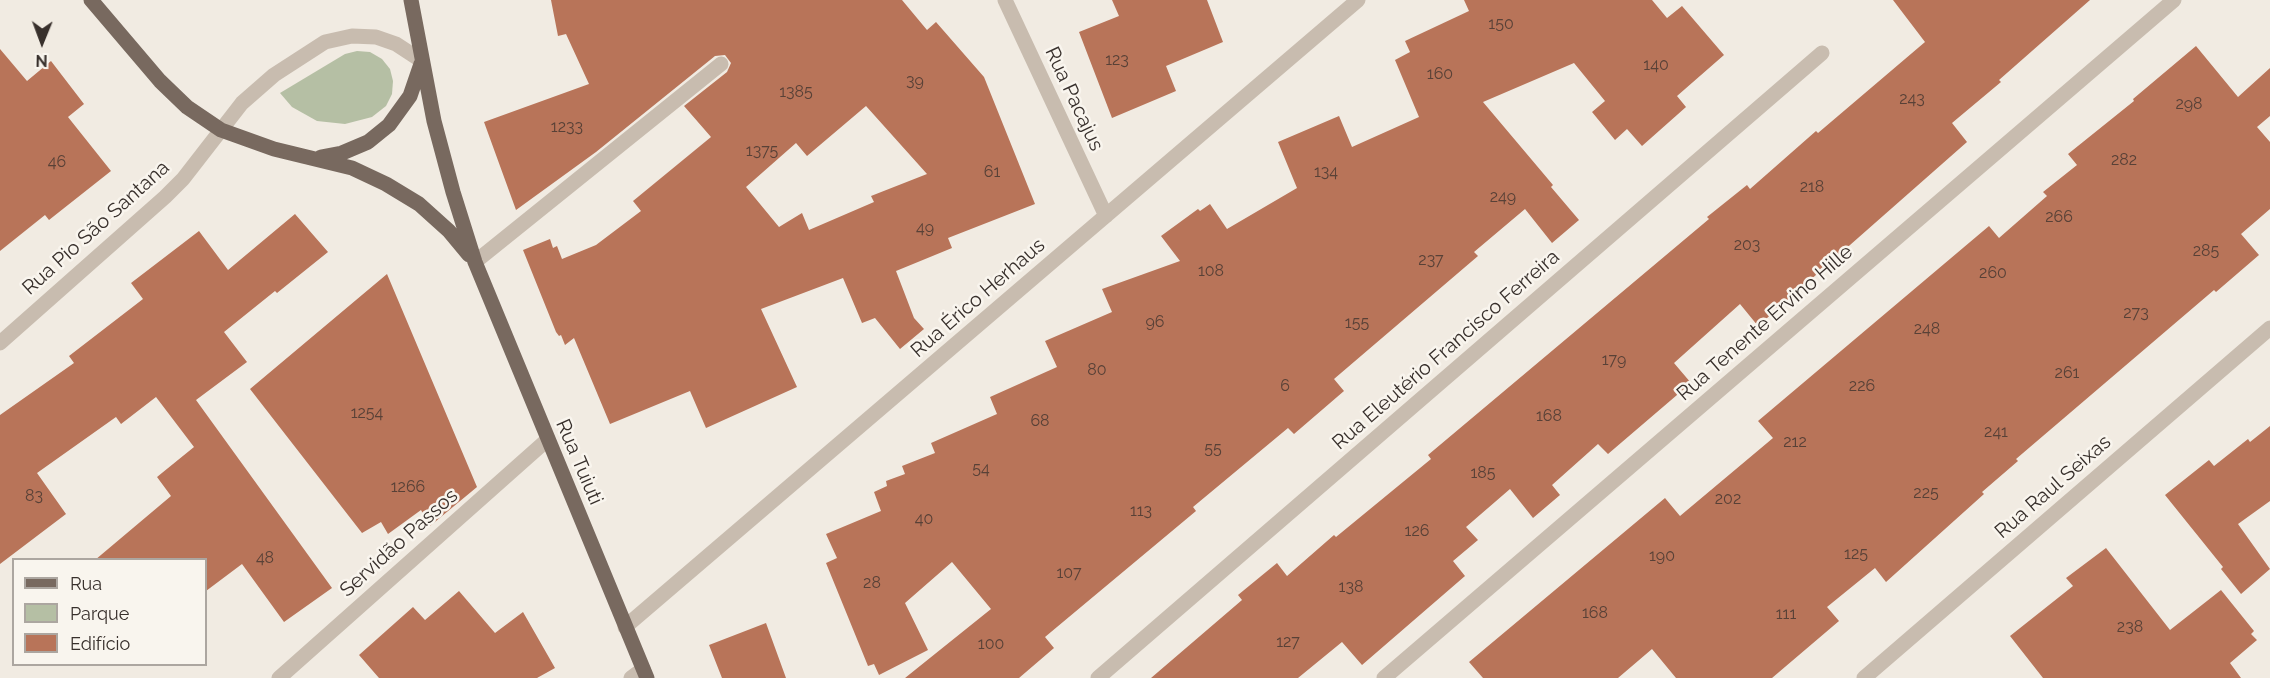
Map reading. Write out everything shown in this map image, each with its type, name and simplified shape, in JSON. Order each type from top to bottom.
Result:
[{"type":"main road","name":"Rua Tuiuti","points":[[91,0],[160,81],[187,107],[220,130],[274,149],[352,168],[386,184],[411,199],[449,231],[475,262]]},
{"type":"main road","name":"Rua Tuiuti","points":[[411,0],[422,61],[450,182],[475,262],[625,627],[641,675]]},
{"type":"main road","points":[[315,158],[342,153],[368,142],[389,125],[411,96],[422,61]]},
{"type":"street","name":"Rua Pacajus","points":[[1005,0],[1106,216]]},
{"type":"street","name":"Rua Érico Herhaus","points":[[625,627],[1358,0]]},
{"type":"street","name":"Rua Tenente Ervino Hille","points":[[1384,678],[2174,0]]},
{"type":"street","name":"Rua Pio São Santana","points":[[0,343],[165,197],[183,179],[242,103],[274,75],[325,42],[352,36],[376,37],[396,44],[422,61]]},
{"type":"street","name":"Rua Eleutério Francisco Ferreira","points":[[1098,678],[1822,53]]},
{"type":"street","points":[[475,262],[721,64]]},
{"type":"street","name":"Rua Raul Seixas","points":[[1864,678],[2270,328]]},
{"type":"street","name":"Servidão Passos","points":[[279,678],[547,440]]},
{"type":"green space","points":[[357,51],[370,52],[382,59],[390,69],[393,81],[392,94],[386,106],[372,117],[345,124],[317,121],[292,107],[280,93],[345,54]]},
{"type":"building","points":[[551,0],[902,0],[927,30],[936,22],[984,77],[1035,204],[948,238],[952,248],[896,271],[914,318],[924,329],[900,349],[875,318],[862,323],[843,278],[761,309],[797,387],[706,428],[690,391],[610,424],[574,338],[565,345],[561,335],[559,336],[556,332],[523,250],[550,239],[553,248],[557,246],[562,259],[596,245],[641,211],[633,201],[711,137],[684,106],[727,72],[731,63],[725,55],[715,56],[596,152],[516,210],[484,122],[589,84],[566,34],[558,36]],"holes":[[[866,106],[927,174],[871,196],[874,202],[809,230],[802,213],[779,227],[746,187],[796,143],[807,156]]]},
{"type":"building","points":[[1112,0],[1207,0],[1223,42],[1166,66],[1176,91],[1112,118],[1079,32],[1119,16]]},
{"type":"building","points":[[1464,0],[1652,0],[1667,18],[1682,6],[1724,55],[1677,96],[1686,107],[1642,146],[1627,129],[1615,140],[1592,112],[1605,101],[1574,63],[1483,102],[1553,185],[1551,187],[1579,220],[1552,243],[1525,209],[1474,252],[1478,256],[1334,379],[1344,391],[1294,434],[1288,428],[1193,507],[1196,511],[1045,637],[1054,648],[1019,678],[905,678],[991,609],[952,562],[905,603],[928,650],[879,675],[874,664],[868,666],[826,563],[837,558],[826,534],[881,511],[874,492],[887,486],[886,481],[905,474],[902,466],[935,453],[931,443],[997,414],[990,397],[1057,367],[1045,341],[1112,312],[1102,289],[1180,261],[1161,236],[1198,209],[1200,211],[1210,204],[1227,229],[1297,188],[1278,142],[1339,116],[1352,147],[1419,117],[1395,60],[1410,52],[1405,41],[1469,11]]},
{"type":"building","points":[[1893,0],[2090,0],[1999,80],[2001,82],[1952,123],[1967,142],[1758,326],[1740,304],[1674,363],[1691,383],[1608,454],[1598,444],[1552,485],[1560,495],[1533,518],[1510,489],[1466,527],[1478,540],[1453,561],[1465,576],[1362,665],[1342,642],[1298,678],[1151,678],[1242,600],[1238,595],[1277,563],[1287,576],[1334,535],[1336,537],[1431,459],[1428,455],[1709,219],[1707,217],[1747,185],[1750,189],[1816,131],[1818,133],[1925,42]]},
{"type":"building","points":[[2196,46],[2238,97],[2270,68],[2270,116],[2257,127],[2270,142],[2270,209],[2241,234],[2259,255],[2216,292],[2214,290],[2016,459],[2018,461],[1982,492],[1984,494],[1886,582],[1875,568],[1827,607],[1839,621],[1772,678],[1676,678],[1652,649],[1618,678],[1483,678],[1469,662],[1665,498],[1680,516],[1773,438],[1758,421],[1989,226],[1999,238],[2047,196],[2043,192],[2077,165],[2068,154],[2134,101],[2133,99]]},
{"type":"building","points":[[0,49],[27,81],[51,61],[84,104],[68,117],[111,171],[49,220],[45,215],[0,251]]},
{"type":"building","points":[[295,214],[328,252],[224,332],[247,362],[196,400],[332,588],[284,622],[242,564],[207,590],[207,558],[97,558],[171,496],[157,477],[194,447],[156,397],[121,424],[116,417],[37,473],[66,514],[0,564],[0,415],[74,363],[69,356],[143,299],[131,283],[199,231],[228,270]]},
{"type":"building","points":[[387,274],[477,487],[430,526],[421,510],[388,534],[381,522],[362,533],[250,389]]},
{"type":"building","points":[[2270,426],[2270,501],[2238,524],[2270,569],[2241,594],[2221,569],[2223,567],[2165,495],[2209,460],[2214,466],[2248,439],[2250,442]]},
{"type":"building","points":[[2106,548],[2170,630],[2221,590],[2254,631],[2251,634],[2257,640],[2230,663],[2241,678],[2043,678],[2010,636],[2073,586],[2066,578]]},
{"type":"building","points":[[459,591],[495,633],[523,612],[555,668],[537,678],[379,678],[359,655],[413,607],[425,620]]},
{"type":"building","points":[[766,623],[786,678],[722,678],[709,645]]}]
